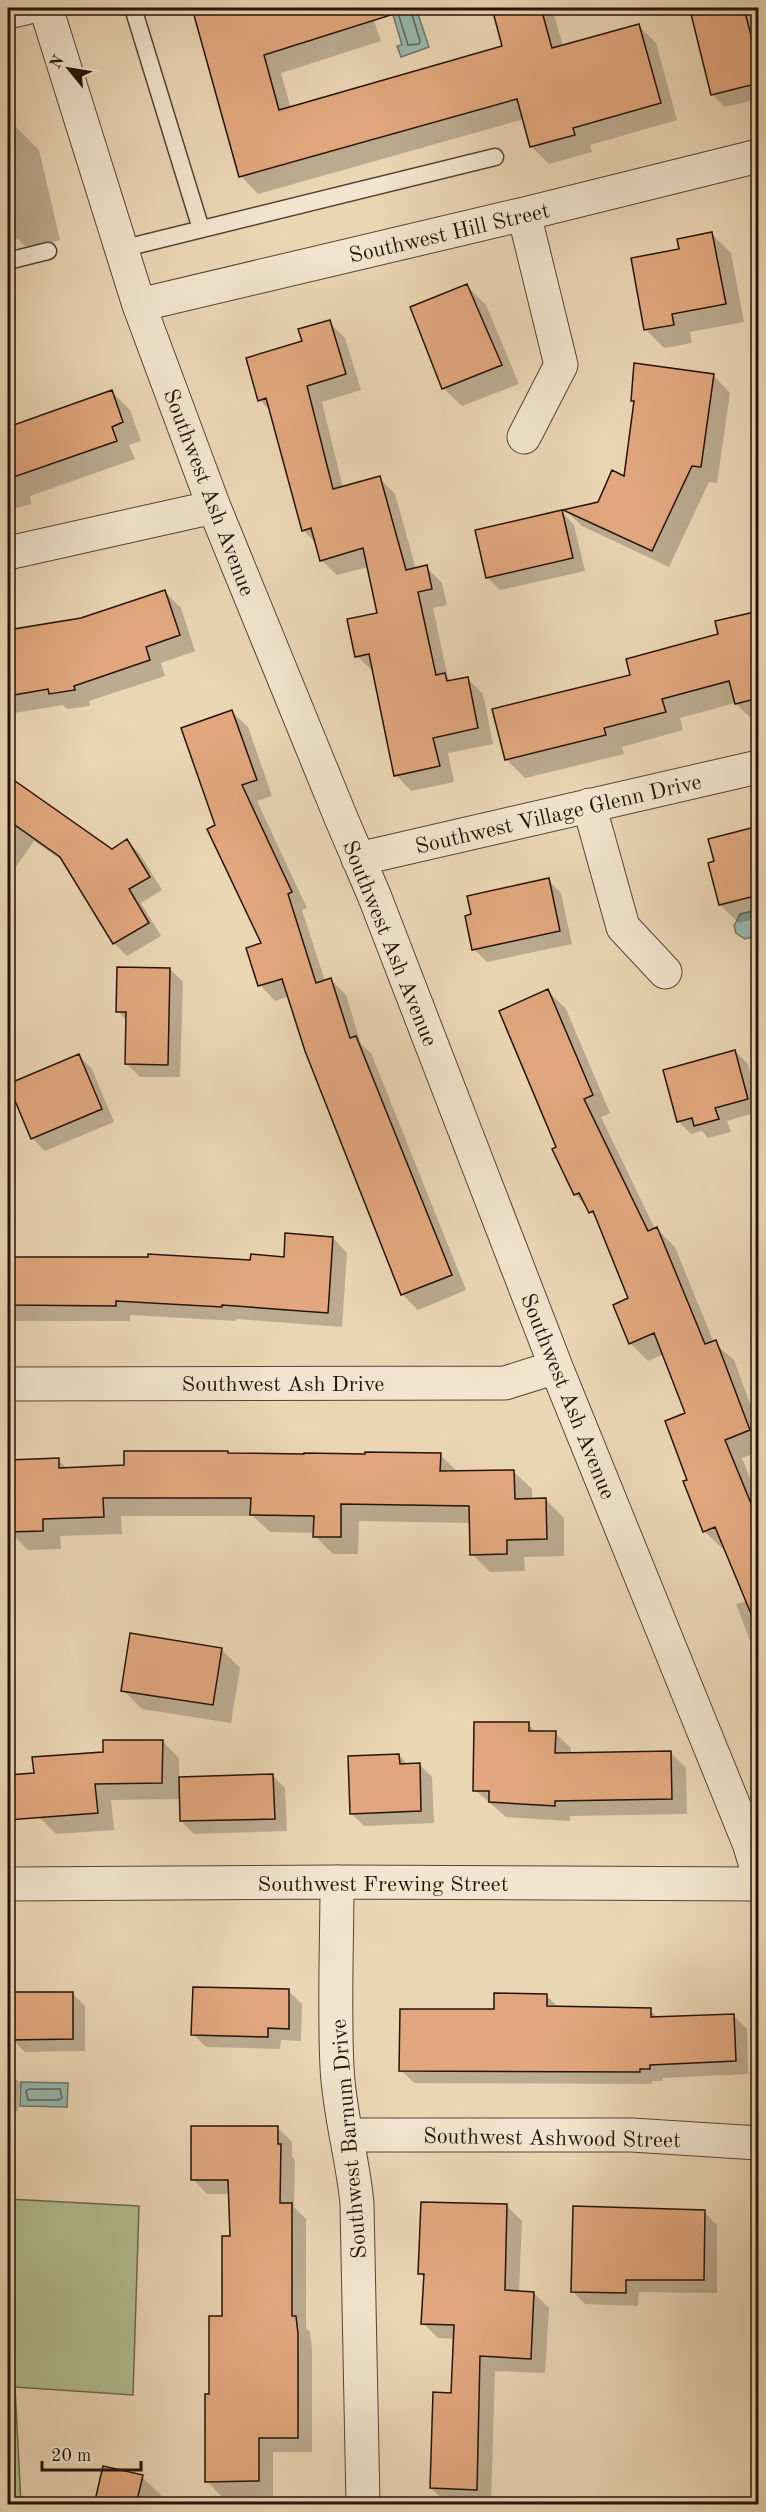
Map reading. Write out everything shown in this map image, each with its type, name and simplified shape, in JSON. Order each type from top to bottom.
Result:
[{"type":"street","points":[[8,12],[26,8]]},
{"type":"street","name":"Southwest Ash Avenue","points":[[46,8],[139,304],[214,507],[378,906],[556,1367],[759,1872]]},
{"type":"street","name":"Southwest Hill Street","points":[[139,304],[524,214],[759,156]]},
{"type":"street","points":[[524,214],[561,365],[524,437]]},
{"type":"street","points":[[8,554],[214,507]]},
{"type":"street","name":"Southwest Village Glenn Drive","points":[[358,859],[759,767]]},
{"type":"street","points":[[589,805],[623,927],[665,972]]},
{"type":"street","name":"Southwest Ash Drive","points":[[8,1384],[505,1383],[556,1367]]},
{"type":"street","name":"Southwest Frewing Street","points":[[8,1884],[337,1882],[759,1884]]},
{"type":"street","name":"Southwest Barnum Drive","points":[[337,1882],[337,2067],[342,2120],[354,2171],[357,2204],[363,2505]]},
{"type":"street","name":"Southwest Ashwood Street","points":[[346,2135],[632,2135],[759,2143]]},
{"type":"lane","points":[[133,8],[201,229]]},
{"type":"lane","points":[[121,249],[495,157]]},
{"type":"lane","points":[[8,261],[48,251]]},
{"type":"green space","points":[[8,2199],[139,2206],[133,2395],[15,2387],[21,2504],[8,2504]]},
{"type":"water","points":[[391,8],[416,8],[429,47],[401,57],[397,46],[402,45]]},
{"type":"water","points":[[758,910],[758,935],[745,939],[736,933],[734,926],[740,914]]},
{"type":"water","points":[[21,2082],[68,2083],[67,2107],[20,2106]]},
{"type":"building","points":[[192,8],[396,8],[397,13],[264,55],[279,110],[502,46],[492,8],[541,8],[552,48],[639,24],[661,103],[573,128],[575,135],[530,147],[517,99],[239,177]]},
{"type":"building","points":[[719,8],[744,8],[759,67],[759,83],[711,95],[691,14]]},
{"type":"building","points":[[712,232],[726,304],[672,314],[674,325],[644,330],[631,258],[679,249],[677,239]]},
{"type":"building","points":[[467,284],[502,365],[442,389],[410,307]]},
{"type":"building","points":[[330,320],[346,374],[307,386],[333,489],[380,476],[406,570],[427,565],[432,589],[418,592],[436,675],[445,673],[447,681],[468,677],[478,728],[433,738],[440,766],[394,776],[369,654],[355,657],[347,619],[377,613],[363,548],[320,561],[311,528],[302,531],[266,398],[258,401],[246,358],[302,341],[298,329]]},
{"type":"building","points":[[634,363],[714,374],[701,467],[692,466],[652,551],[563,510],[598,502],[612,470],[624,476],[634,401],[631,401]]},
{"type":"building","points":[[112,390],[123,422],[112,427],[117,441],[8,479],[8,427]]},
{"type":"building","points":[[562,510],[573,558],[486,578],[475,530]]},
{"type":"building","points":[[165,590],[180,635],[146,647],[150,660],[74,686],[75,690],[49,694],[48,689],[8,696],[8,630],[81,618]]},
{"type":"building","points":[[759,611],[759,698],[735,704],[729,681],[662,699],[666,712],[604,728],[606,735],[505,760],[492,709],[630,675],[626,659],[718,634],[715,621]]},
{"type":"building","points":[[232,710],[257,780],[242,785],[292,892],[288,894],[316,983],[331,978],[350,1038],[356,1036],[452,1275],[401,1295],[305,1051],[282,979],[258,986],[246,948],[261,943],[207,829],[215,825],[181,728]]},
{"type":"building","points":[[8,776],[112,849],[127,839],[150,877],[129,889],[149,923],[113,944],[60,857],[8,820]]},
{"type":"building","points":[[759,826],[759,895],[719,905],[708,863],[714,861],[708,839]]},
{"type":"building","points":[[549,878],[560,931],[472,950],[465,916],[471,914],[467,896]]},
{"type":"building","points":[[117,967],[170,968],[168,1065],[125,1064],[126,1012],[116,1012]]},
{"type":"building","points":[[548,989],[593,1095],[584,1099],[648,1231],[657,1227],[705,1344],[716,1340],[750,1430],[725,1440],[759,1523],[759,1633],[715,1527],[703,1532],[683,1481],[687,1480],[665,1421],[685,1413],[654,1333],[629,1344],[613,1305],[628,1298],[593,1211],[589,1213],[579,1193],[574,1195],[552,1149],[556,1147],[499,1011]]},
{"type":"building","points":[[735,1050],[748,1099],[715,1108],[719,1119],[694,1126],[692,1118],[677,1122],[663,1070]]},
{"type":"building","points":[[79,1054],[102,1109],[31,1139],[8,1084]]},
{"type":"building","points":[[285,1233],[333,1237],[328,1313],[222,1305],[222,1307],[116,1301],[116,1306],[8,1305],[8,1257],[148,1257],[148,1254],[250,1260],[251,1254],[284,1257]]},
{"type":"building","points":[[124,1451],[304,1454],[441,1453],[440,1471],[514,1470],[515,1499],[546,1498],[547,1539],[507,1540],[507,1554],[470,1555],[469,1506],[341,1504],[341,1537],[313,1537],[314,1516],[250,1515],[251,1498],[103,1498],[104,1517],[43,1519],[43,1531],[8,1532],[8,1460],[59,1458],[59,1468],[124,1465]]},
{"type":"building","points":[[130,1633],[222,1648],[213,1705],[121,1691]]},
{"type":"building","points":[[474,1722],[529,1722],[529,1731],[556,1731],[555,1753],[671,1751],[672,1799],[555,1801],[555,1806],[489,1802],[489,1791],[473,1791]]},
{"type":"building","points":[[103,1740],[163,1740],[162,1783],[95,1784],[98,1813],[8,1820],[8,1775],[34,1773],[32,1757],[103,1752]]},
{"type":"building","points":[[399,1754],[400,1764],[420,1763],[421,1811],[350,1814],[348,1756]]},
{"type":"building","points":[[273,1774],[275,1819],[180,1821],[179,1777]]},
{"type":"building","points":[[193,1987],[289,1989],[289,2029],[268,2028],[268,2037],[191,2035]]},
{"type":"building","points":[[10,1992],[73,1992],[73,2039],[10,2040]]},
{"type":"building","points":[[494,1993],[547,1994],[547,2006],[651,2008],[651,2017],[734,2014],[736,2061],[650,2065],[650,2069],[640,2069],[640,2072],[399,2071],[400,2009],[494,2009]]},
{"type":"building","points":[[191,2126],[278,2126],[278,2144],[281,2144],[280,2203],[292,2203],[292,2316],[296,2316],[298,2334],[298,2438],[259,2438],[259,2481],[205,2482],[205,2394],[209,2394],[209,2316],[222,2316],[222,2236],[230,2236],[228,2180],[191,2180]]},
{"type":"building","points":[[421,2202],[507,2204],[505,2290],[534,2292],[531,2359],[480,2356],[477,2490],[430,2488],[433,2392],[451,2393],[454,2325],[421,2324],[424,2274],[418,2274]]},
{"type":"building","points":[[573,2206],[705,2210],[704,2280],[626,2280],[626,2293],[571,2292]]},
{"type":"building","points":[[103,2466],[143,2475],[136,2505],[94,2505]]}]
